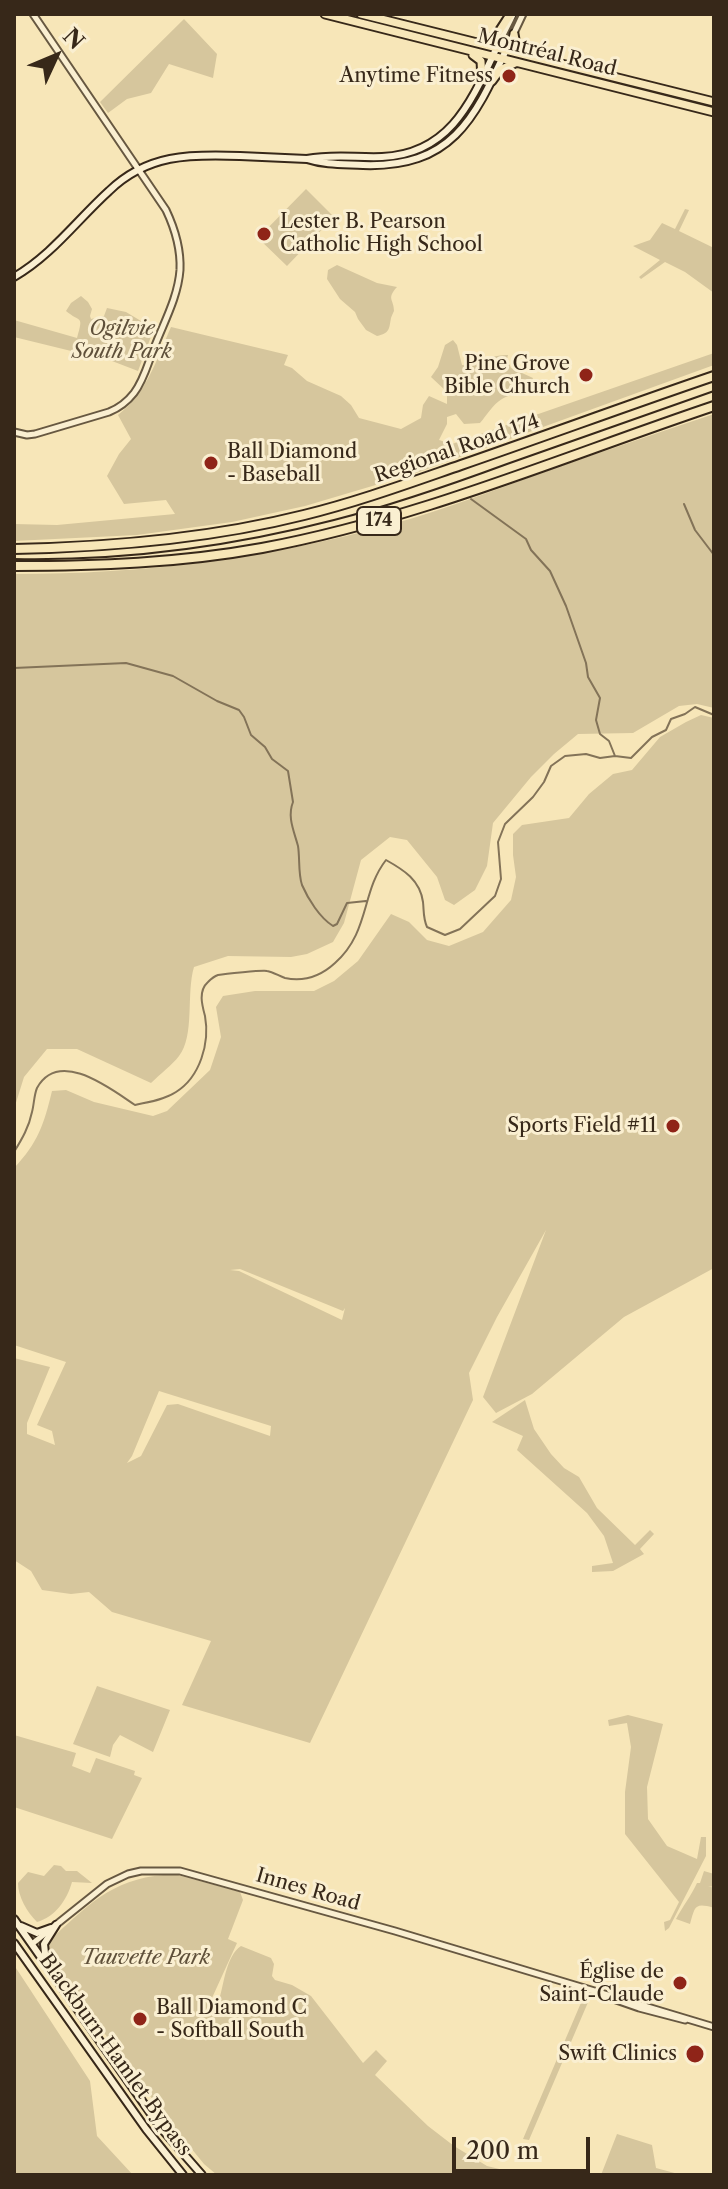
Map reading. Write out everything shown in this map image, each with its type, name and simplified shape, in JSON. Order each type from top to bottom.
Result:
[{"type":"highway","name":"Regional Road 174","points":[[14,549],[193,537],[303,515],[398,487],[714,375]]},
{"type":"highway","name":"174","points":[[14,566],[176,560],[315,537],[442,501],[714,406]]},
{"type":"main road","name":"Montréal Road","points":[[325,14],[479,43],[714,102]]},
{"type":"main road","name":"Montréal Road","points":[[361,14],[442,43],[714,112]]},
{"type":"main road","points":[[479,43],[499,34],[512,14]]},
{"type":"main road","points":[[514,34],[518,47],[551,61]]},
{"type":"main road","points":[[442,43],[480,59],[482,79]]},
{"type":"main road","points":[[14,277],[42,258],[117,183],[166,159],[190,155],[307,159],[322,156],[385,157],[418,149],[442,136],[457,121],[502,49]]},
{"type":"main road","points":[[492,81],[498,57]]},
{"type":"main road","points":[[307,159],[319,163],[369,165],[419,158],[443,145],[465,126],[500,70],[517,62]]},
{"type":"main road","points":[[16,1922],[37,1933],[53,1927]]},
{"type":"main road","points":[[16,1922],[32,1944]]},
{"type":"main road","points":[[49,1969],[44,1944],[53,1927]]},
{"type":"main road","points":[[14,1943],[21,1953]]},
{"type":"main road","name":"Innes Road","points":[[21,1953],[32,1944]]},
{"type":"main road","name":"Blackburn Hamlet Bypass","points":[[32,1944],[161,2128],[202,2175]]},
{"type":"main road","name":"Blackburn Hamlet Bypass","points":[[21,1953],[146,2129],[183,2175]]},
{"type":"street","points":[[14,432],[35,434],[112,410],[131,397],[143,379],[177,288],[180,256],[177,235],[170,219],[33,14]]},
{"type":"street","points":[[502,49],[512,14]]},
{"type":"street","points":[[502,49],[514,34],[523,14]]},
{"type":"street","name":"Innes Road","points":[[32,1944],[107,1884],[128,1874],[155,1870],[180,1871],[714,2027]]},
{"type":"green space","points":[[184,19],[217,54],[213,78],[169,64],[151,93],[127,99],[108,113],[100,102]]},
{"type":"green space","points":[[306,189],[334,217],[287,266],[258,238]]},
{"type":"green space","points":[[685,209],[689,210],[679,231],[714,248],[714,293],[665,262],[641,279],[639,277],[660,260],[633,246],[650,240],[662,223],[675,229]]},
{"type":"green space","points":[[337,265],[377,283],[397,287],[391,297],[394,311],[387,332],[377,336],[366,330],[355,312],[340,299],[327,279],[328,270]]},
{"type":"green space","name":"Ogilvie South Park","points":[[81,296],[92,309],[91,319],[104,316],[107,308],[126,312],[155,326],[138,371],[112,361],[14,337],[14,320],[77,338],[80,322],[66,311]]},
{"type":"green space","points":[[171,327],[288,355],[284,365],[307,381],[341,396],[359,418],[401,429],[421,418],[423,405],[429,396],[447,404],[447,392],[431,377],[438,367],[445,345],[453,340],[462,365],[508,355],[511,368],[533,378],[531,383],[524,390],[499,401],[480,423],[464,424],[456,414],[447,417],[439,440],[452,444],[714,353],[714,365],[416,473],[305,506],[232,522],[137,535],[14,541],[14,524],[57,525],[175,514],[166,500],[124,504],[107,476],[131,439],[118,415],[144,386]]},
{"type":"green space","points":[[714,414],[714,708],[697,704],[679,706],[633,733],[578,734],[531,777],[493,823],[487,866],[475,890],[454,905],[445,900],[437,877],[407,840],[390,837],[361,860],[344,923],[333,942],[307,954],[291,957],[228,956],[194,967],[184,1048],[151,1083],[77,1049],[47,1049],[24,1077],[14,1109],[14,574],[157,567],[298,547],[431,512]]},
{"type":"green space","points":[[701,715],[714,718],[714,1268],[624,1317],[532,1394],[496,1413],[483,1397],[546,1230],[469,1373],[473,1400],[310,1743],[182,1705],[211,1641],[112,1612],[89,1592],[71,1594],[42,1590],[31,1571],[14,1560],[14,1358],[50,1367],[27,1423],[27,1434],[55,1445],[52,1431],[37,1425],[66,1362],[14,1345],[14,1168],[39,1132],[52,1091],[66,1090],[94,1102],[153,1116],[167,1111],[210,1070],[221,1037],[216,1007],[223,996],[255,991],[314,991],[334,981],[358,961],[391,914],[409,922],[427,940],[449,946],[483,932],[511,900],[516,877],[513,834],[522,825],[569,818],[589,794],[613,774],[632,770],[660,737]],"holes":[[[240,1269],[343,1311],[345,1308],[342,1320],[239,1271],[230,1270]],[[159,1391],[271,1426],[270,1436],[178,1404],[167,1405],[141,1456],[127,1463]]]},
{"type":"green space","points":[[525,1400],[534,1429],[564,1468],[579,1477],[597,1508],[635,1545],[650,1530],[654,1534],[640,1549],[644,1554],[613,1571],[592,1572],[592,1566],[613,1563],[604,1536],[587,1513],[517,1450],[523,1436],[492,1422]]},
{"type":"green space","points":[[97,1686],[170,1710],[153,1752],[120,1735],[110,1757],[73,1744]]},
{"type":"green space","points":[[628,1715],[663,1724],[647,1787],[648,1819],[667,1846],[697,1859],[701,1837],[706,1837],[706,1856],[665,1931],[664,1922],[670,1920],[679,1902],[625,1834],[625,1792],[631,1747],[627,1723],[609,1726],[608,1720]]},
{"type":"green space","points":[[14,1735],[76,1753],[72,1766],[90,1773],[96,1758],[135,1771],[134,1775],[142,1778],[112,1839],[14,1807]]},
{"type":"green space","points":[[54,1865],[66,1871],[77,1871],[92,1883],[72,1882],[59,1907],[37,1922],[24,1904],[18,1883],[28,1872],[44,1876]]},
{"type":"green space","points":[[704,1871],[714,1874],[714,1887],[708,1886],[714,1888],[714,1908],[696,1907],[690,1924],[676,1919],[697,1883],[700,1883]]},
{"type":"green space","name":"Tauvette Park","points":[[178,1875],[240,1892],[243,1900],[228,1939],[237,1943],[212,1998],[219,2000],[229,1963],[241,1946],[271,1958],[275,1980],[311,1996],[363,2063],[376,2050],[387,2061],[375,2075],[428,2126],[487,2166],[524,2175],[217,2175],[204,2164],[164,2115],[46,1949],[49,1941],[100,1897],[129,1882]]},
{"type":"green space","points":[[14,1965],[90,2081],[97,2136],[133,2175],[14,2175]]},
{"type":"green space","points":[[583,1998],[589,2000],[529,2140],[523,2139]]},
{"type":"green space","points":[[617,2134],[652,2145],[656,2168],[682,2175],[601,2175]]},
{"type":"waterway","points":[[471,499],[526,539],[531,550],[550,571],[566,606],[588,677],[600,698],[596,720],[600,734],[609,741],[615,756]]},
{"type":"waterway","points":[[684,504],[695,530],[714,555]]},
{"type":"waterway","points":[[14,668],[126,663],[173,676],[239,710],[251,735],[265,747],[272,759],[288,771],[293,802],[291,819],[298,846],[301,880],[311,902],[333,926],[347,903],[366,901]]},
{"type":"waterway","points":[[14,1152],[29,1123],[37,1088],[47,1077],[58,1072],[85,1076],[135,1105],[166,1097],[184,1086],[197,1068],[204,1048],[206,1026],[202,994],[208,982],[218,975],[243,972],[267,971],[285,978],[299,979],[324,971],[346,951],[354,938],[372,885],[386,860],[415,882],[421,894],[427,927],[445,935],[460,929],[495,896],[501,879],[498,842],[505,824],[533,797],[551,766],[565,756],[586,754],[600,758],[631,758],[652,737],[666,730],[671,719],[695,707],[714,715]]},
{"type":"tram line","points":[[14,559],[135,555],[215,545],[295,530],[421,494],[714,391]]},
{"type":"place","name":"Anytime Fitness","points":[[509,76]]},
{"type":"place","name":"Lester B. Pearson Catholic High School","points":[[264,234]]},
{"type":"place","name":"Pine Grove Bible Church","points":[[586,375]]},
{"type":"place","name":"Ball Diamond - Baseball","points":[[211,463]]},
{"type":"place","name":"Sports Field #11","points":[[673,1126]]},
{"type":"place","name":"Église de Saint-Claude","points":[[680,1983]]},
{"type":"place","name":"Ball Diamond C - Softball South","points":[[140,2019]]},
{"type":"place","name":"Swift Clinics","points":[[695,2054]]}]
